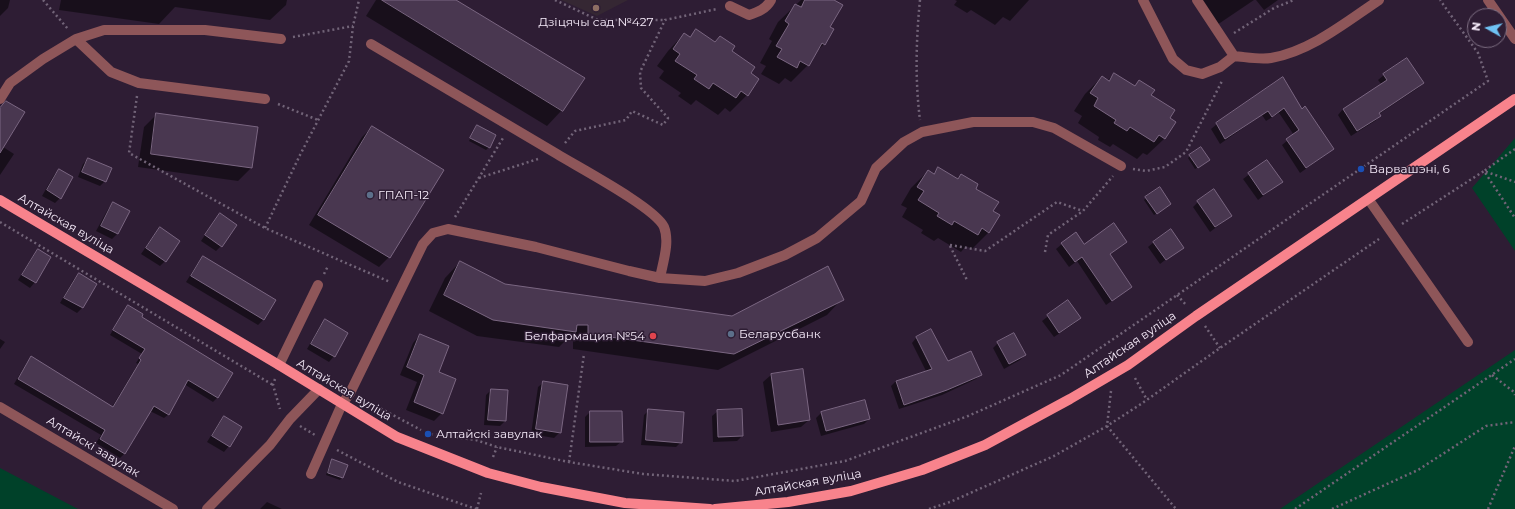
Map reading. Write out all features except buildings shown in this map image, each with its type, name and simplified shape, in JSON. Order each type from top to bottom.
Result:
[{"type":"main road","name":"Алтайская вуліца","points":[[715,509],[788,502],[851,491],[922,470],[985,445],[1070,399],[1128,365],[1196,316],[1369,200],[1515,99]]},
{"type":"main road","name":"Алтайская вуліца","points":[[0,200],[398,437],[488,473],[541,487],[625,503],[710,509]]},
{"type":"street","points":[[730,6],[749,15],[758,12],[768,5],[771,0]]},
{"type":"street","points":[[1143,0],[1173,59],[1186,70],[1202,74],[1220,67],[1234,56],[1270,58],[1298,50],[1328,34],[1379,0]]},
{"type":"street","points":[[1197,0],[1234,56]]},
{"type":"street","points":[[1488,0],[1515,39]]},
{"type":"street","points":[[0,99],[10,83],[43,59],[76,39],[104,30],[205,30],[281,39]]},
{"type":"street","points":[[76,39],[111,72],[139,83],[265,99]]},
{"type":"street","points":[[371,44],[509,124],[654,213],[664,226],[667,238],[660,278]]},
{"type":"street","points":[[311,474],[342,404],[350,393],[422,244],[433,233],[448,229],[536,247],[660,278],[705,281],[738,273],[785,255],[817,238],[861,201],[876,168],[904,142],[922,132],[973,122],[1033,122],[1054,128],[1121,166]]},
{"type":"street","points":[[1369,200],[1468,342]]},
{"type":"street","points":[[279,365],[318,285]]},
{"type":"street","points":[[207,509],[270,445],[290,419],[319,389]]},
{"type":"street","name":"Алтайскі завулак","points":[[0,407],[173,509]]},
{"type":"path","points":[[43,0],[76,39]]},
{"type":"path","points":[[265,228],[349,61],[353,26],[359,0]]},
{"type":"path","points":[[555,0],[598,20],[665,20],[730,6]]},
{"type":"path","points":[[920,0],[917,31],[917,85],[922,132]]},
{"type":"path","points":[[1223,40],[1274,8],[1294,0]]},
{"type":"path","points":[[375,406],[428,434],[476,440],[497,447],[569,462],[643,474],[734,481],[845,461],[968,416],[1061,375],[1488,82],[1478,53],[1440,0]]},
{"type":"path","points":[[576,131],[626,120],[632,111],[664,125],[668,118],[641,88],[640,72],[665,20]]},
{"type":"path","points":[[281,39],[353,26]]},
{"type":"path","points":[[1045,252],[1048,235],[1083,211],[1121,166],[1146,171],[1165,167],[1186,152],[1234,56]]},
{"type":"path","points":[[139,83],[130,154],[265,228],[393,283],[390,288]]},
{"type":"path","points":[[265,99],[318,120]]},
{"type":"path","points":[[448,229],[504,137],[509,124]]},
{"type":"path","points":[[929,509],[950,502],[1054,456],[1107,426],[1390,232],[1515,149]]},
{"type":"path","points":[[479,178],[555,153]]},
{"type":"path","points":[[1484,171],[1515,182]]},
{"type":"path","points":[[1484,171],[1515,218]]},
{"type":"path","points":[[967,280],[950,245],[986,250],[1057,202],[1083,211]]},
{"type":"path","points":[[0,222],[273,385]]},
{"type":"path","points":[[1177,295],[1187,306]]},
{"type":"path","points":[[1204,326],[1220,348]]},
{"type":"path","points":[[569,462],[584,354]]},
{"type":"path","points":[[1295,509],[1515,359]]},
{"type":"path","points":[[279,365],[273,385],[280,410],[290,419],[338,451],[398,482],[476,509],[481,493]]},
{"type":"path","points":[[1128,365],[1147,400]]},
{"type":"path","points":[[1113,374],[1107,426],[1176,509]]},
{"type":"path","points":[[1492,375],[1514,392],[1515,395]]},
{"type":"path","points":[[1332,509],[1418,470],[1486,426],[1515,422]]},
{"type":"path","points":[[1488,509],[1515,446]]},
{"type":"path","points":[[493,456],[497,447]]},
{"type":"shaded area","name":"Дзіцячы сад №427","points":[[561,0],[628,0],[597,16]]},
{"type":"green space","points":[[1515,138],[1515,251],[1472,188]]},
{"type":"green space","points":[[1515,350],[1515,509],[1280,509]]},
{"type":"green space","points":[[0,468],[78,509],[0,509]]},
{"type":"place","name":"Дзіцячы сад №427","points":[[596,8]]},
{"type":"place","name":"Варвашэні, 6","points":[[1361,169]]},
{"type":"place","name":"ГПАП-12","points":[[370,195]]},
{"type":"place","name":"Беларусбанк","points":[[731,334]]},
{"type":"place","name":"Белфармация №54","points":[[653,336]]},
{"type":"place","name":"Алтайскі завулак","points":[[428,434]]}]
